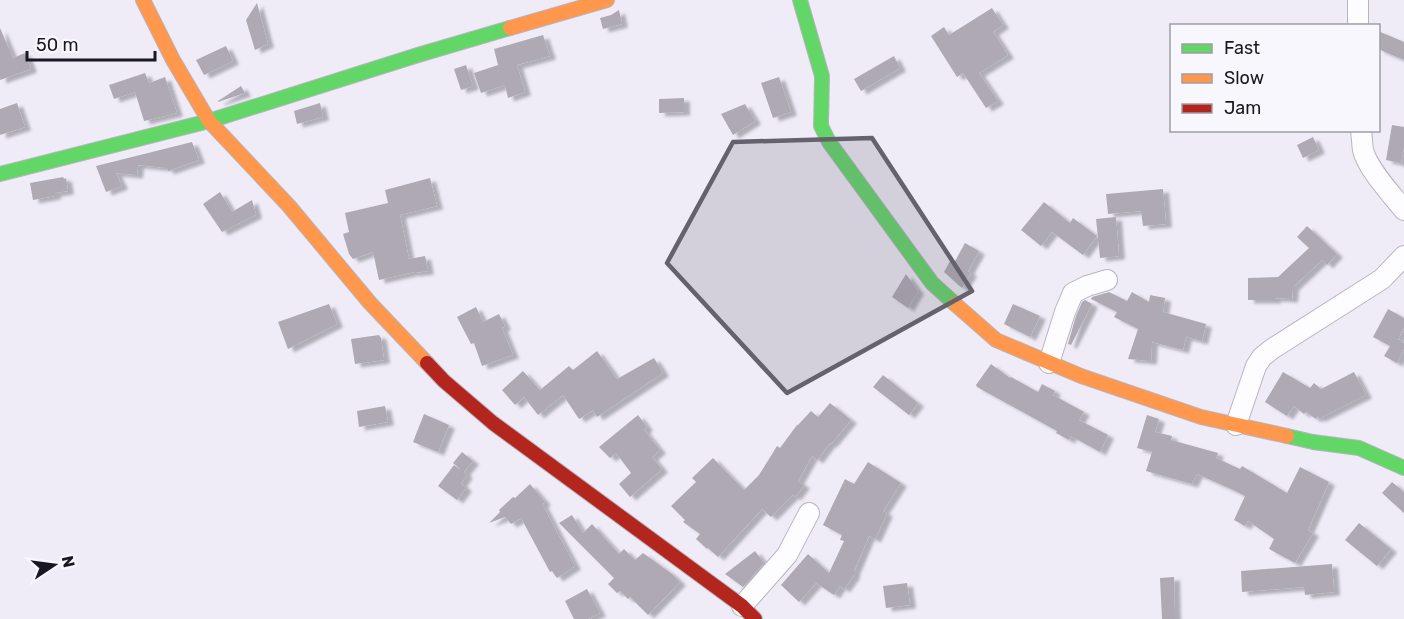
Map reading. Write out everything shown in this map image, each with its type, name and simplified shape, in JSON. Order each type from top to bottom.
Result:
[{"type":"street","points":[[143,0],[173,60],[209,121],[289,206],[370,303],[444,381],[493,423],[749,612],[787,555],[809,513]]},
{"type":"street","points":[[0,174],[209,121],[418,55],[606,0]]},
{"type":"street","points":[[800,0],[822,76],[821,126],[829,142],[932,283],[996,340],[1081,376],[1201,417],[1313,442],[1359,448],[1404,468]]},
{"type":"street","points":[[1358,0],[1358,24]]},
{"type":"street","points":[[1361,132],[1365,157],[1404,210]]},
{"type":"street","points":[[1236,425],[1256,366],[1262,357],[1382,279],[1404,256]]},
{"type":"street","points":[[1050,363],[1073,293],[1107,280]]},
{"type":"highlighted area","points":[[872,138],[972,291],[787,393],[667,263],[733,142]]},
{"type":"building","points":[[257,3],[268,44],[255,50],[246,20]]},
{"type":"building","points":[[992,8],[1003,25],[993,32],[1008,55],[979,73],[998,101],[986,108],[963,73],[957,77],[931,36],[944,27],[949,35]]},
{"type":"building","points":[[619,10],[622,24],[603,29],[600,18]]},
{"type":"building","points":[[0,28],[13,58],[25,53],[31,69],[0,80]]},
{"type":"building","points":[[1380,32],[1404,42],[1404,60],[1380,50]]},
{"type":"building","points":[[543,35],[550,56],[517,65],[525,92],[508,98],[505,85],[481,93],[474,73],[498,65],[494,49]]},
{"type":"building","points":[[226,46],[233,61],[204,75],[196,60]]},
{"type":"building","points":[[894,56],[900,68],[861,91],[854,79]]},
{"type":"building","points":[[466,65],[473,86],[461,90],[454,69]]},
{"type":"building","points":[[145,73],[149,83],[165,77],[177,113],[144,121],[135,92],[114,99],[109,85]]},
{"type":"building","points":[[779,77],[791,112],[773,118],[761,83]]},
{"type":"building","points":[[241,86],[245,93],[218,102],[218,101]]},
{"type":"building","points":[[684,98],[684,112],[659,113],[659,99]]},
{"type":"building","points":[[17,103],[25,127],[0,135],[0,109]]},
{"type":"building","points":[[320,103],[323,117],[297,124],[294,111]]},
{"type":"building","points":[[745,104],[755,121],[733,135],[721,114]]},
{"type":"building","points":[[1392,125],[1404,127],[1401,163],[1386,160]]},
{"type":"building","points":[[1313,137],[1319,150],[1303,158],[1297,145]]},
{"type":"building","points":[[192,142],[199,160],[168,171],[167,168],[138,165],[137,175],[116,173],[122,186],[106,192],[96,166]]},
{"type":"building","points":[[66,178],[68,191],[33,200],[30,183]]},
{"type":"building","points":[[430,178],[437,206],[400,215],[409,259],[425,256],[428,271],[379,280],[373,252],[353,259],[349,254],[343,234],[349,232],[345,213],[388,203],[385,190]]},
{"type":"building","points":[[1163,189],[1166,224],[1143,226],[1141,211],[1108,214],[1106,194]]},
{"type":"building","points":[[220,192],[232,212],[252,200],[256,215],[222,232],[203,204]]},
{"type":"building","points":[[1044,202],[1070,223],[1073,218],[1097,236],[1083,255],[1052,232],[1041,246],[1021,230]]},
{"type":"building","points":[[1116,217],[1119,256],[1100,258],[1096,219]]},
{"type":"building","points":[[1307,226],[1337,254],[1327,265],[1322,260],[1293,287],[1292,299],[1248,300],[1248,278],[1278,277],[1309,248],[1297,237]]},
{"type":"building","points":[[965,243],[979,251],[968,271],[971,273],[962,288],[944,272],[950,261],[954,263]]},
{"type":"building","points":[[906,274],[918,291],[908,308],[892,297]]},
{"type":"building","points":[[1109,292],[1127,301],[1132,292],[1149,302],[1150,295],[1165,298],[1163,312],[1206,324],[1202,341],[1186,337],[1183,350],[1152,342],[1151,361],[1128,359],[1138,329],[1114,317],[1117,312],[1091,299]]},
{"type":"building","points":[[1085,300],[1092,304],[1071,345],[1068,344],[1076,316]]},
{"type":"building","points":[[329,304],[337,324],[288,349],[278,322]]},
{"type":"building","points":[[1013,304],[1040,316],[1030,337],[1004,324]]},
{"type":"building","points":[[476,307],[483,322],[499,314],[505,326],[502,328],[513,355],[482,366],[474,343],[471,344],[457,317]]},
{"type":"building","points":[[1388,309],[1404,318],[1404,328],[1398,339],[1404,343],[1404,349],[1397,363],[1384,356],[1390,346],[1373,337]]},
{"type":"building","points":[[379,335],[384,360],[355,364],[351,339]]},
{"type":"building","points":[[597,351],[617,379],[654,358],[663,373],[597,417],[593,410],[579,419],[563,395],[538,415],[524,397],[515,405],[502,390],[523,371],[540,390],[569,366],[573,370]]},
{"type":"building","points":[[991,364],[1010,378],[1038,392],[1042,384],[1055,391],[1053,395],[1084,412],[1079,420],[1108,435],[1100,452],[1071,436],[1069,440],[1056,433],[1057,431],[977,387],[976,385]]},
{"type":"building","points":[[1283,372],[1310,388],[1314,383],[1321,389],[1354,372],[1366,395],[1320,418],[1316,419],[1306,412],[1304,414],[1294,406],[1287,416],[1265,402]]},
{"type":"building","points":[[883,375],[918,403],[909,415],[873,387]]},
{"type":"building","points":[[830,403],[851,420],[817,460],[812,456],[798,481],[804,485],[795,497],[793,495],[771,517],[762,509],[718,557],[696,539],[700,534],[683,522],[685,520],[671,506],[696,482],[692,478],[713,458],[744,490],[759,475],[777,446],[780,448],[797,425],[811,411],[818,417]]},
{"type":"building","points":[[385,406],[388,422],[359,427],[357,411]]},
{"type":"building","points":[[424,414],[449,425],[438,452],[413,442]]},
{"type":"building","points":[[638,415],[647,427],[644,430],[660,450],[652,457],[662,469],[630,497],[619,484],[631,473],[616,453],[610,458],[599,447]]},
{"type":"building","points":[[1147,415],[1159,419],[1155,432],[1172,436],[1171,440],[1218,453],[1216,458],[1240,469],[1242,466],[1287,493],[1300,467],[1329,482],[1308,530],[1313,533],[1295,563],[1269,549],[1274,539],[1248,521],[1245,526],[1234,520],[1245,496],[1197,474],[1192,484],[1146,471],[1152,452],[1137,448]]},
{"type":"building","points":[[462,452],[473,461],[464,472],[467,475],[461,483],[466,488],[457,500],[438,486],[454,465],[461,470],[453,463]]},
{"type":"building","points":[[868,462],[901,483],[883,511],[887,513],[875,539],[869,536],[854,575],[844,589],[840,586],[834,595],[816,583],[799,602],[781,585],[808,554],[829,573],[844,541],[840,540],[842,535],[823,525],[845,479],[854,484]]},
{"type":"building","points":[[1392,482],[1404,492],[1404,513],[1382,493]]},
{"type":"building","points":[[530,484],[545,502],[542,504],[575,566],[557,578],[552,571],[550,572],[521,518],[511,524],[505,517],[489,523],[500,512],[499,510]]},
{"type":"building","points":[[572,515],[583,533],[592,524],[619,554],[624,549],[635,560],[643,553],[680,582],[648,615],[630,597],[628,599],[620,591],[617,593],[608,584],[614,578],[559,523]]},
{"type":"building","points":[[1359,523],[1391,549],[1377,566],[1345,540]]},
{"type":"building","points":[[755,551],[764,563],[743,587],[725,574]]},
{"type":"building","points":[[1332,564],[1334,592],[1305,595],[1304,587],[1242,592],[1241,571]]},
{"type":"building","points":[[1174,577],[1175,619],[1162,619],[1160,578]]},
{"type":"building","points":[[907,583],[910,605],[886,608],[883,586]]},
{"type":"building","points":[[587,589],[600,613],[588,619],[574,619],[565,601]]},
{"type":"traffic: fast","points":[[800,0],[822,76],[821,126],[829,142],[932,283],[955,304]]},
{"type":"traffic: fast","points":[[0,174],[209,121],[510,28]]},
{"type":"traffic: fast","points":[[1287,436],[1359,448],[1404,468]]},
{"type":"traffic: slow","points":[[143,0],[173,60],[209,121],[289,206],[370,303],[427,363]]},
{"type":"traffic: slow","points":[[510,28],[607,0]]},
{"type":"traffic: slow","points":[[955,304],[996,340],[1081,376],[1201,417],[1287,436]]},
{"type":"traffic: jam","points":[[427,363],[444,381],[493,423],[742,606],[755,619]]}]
